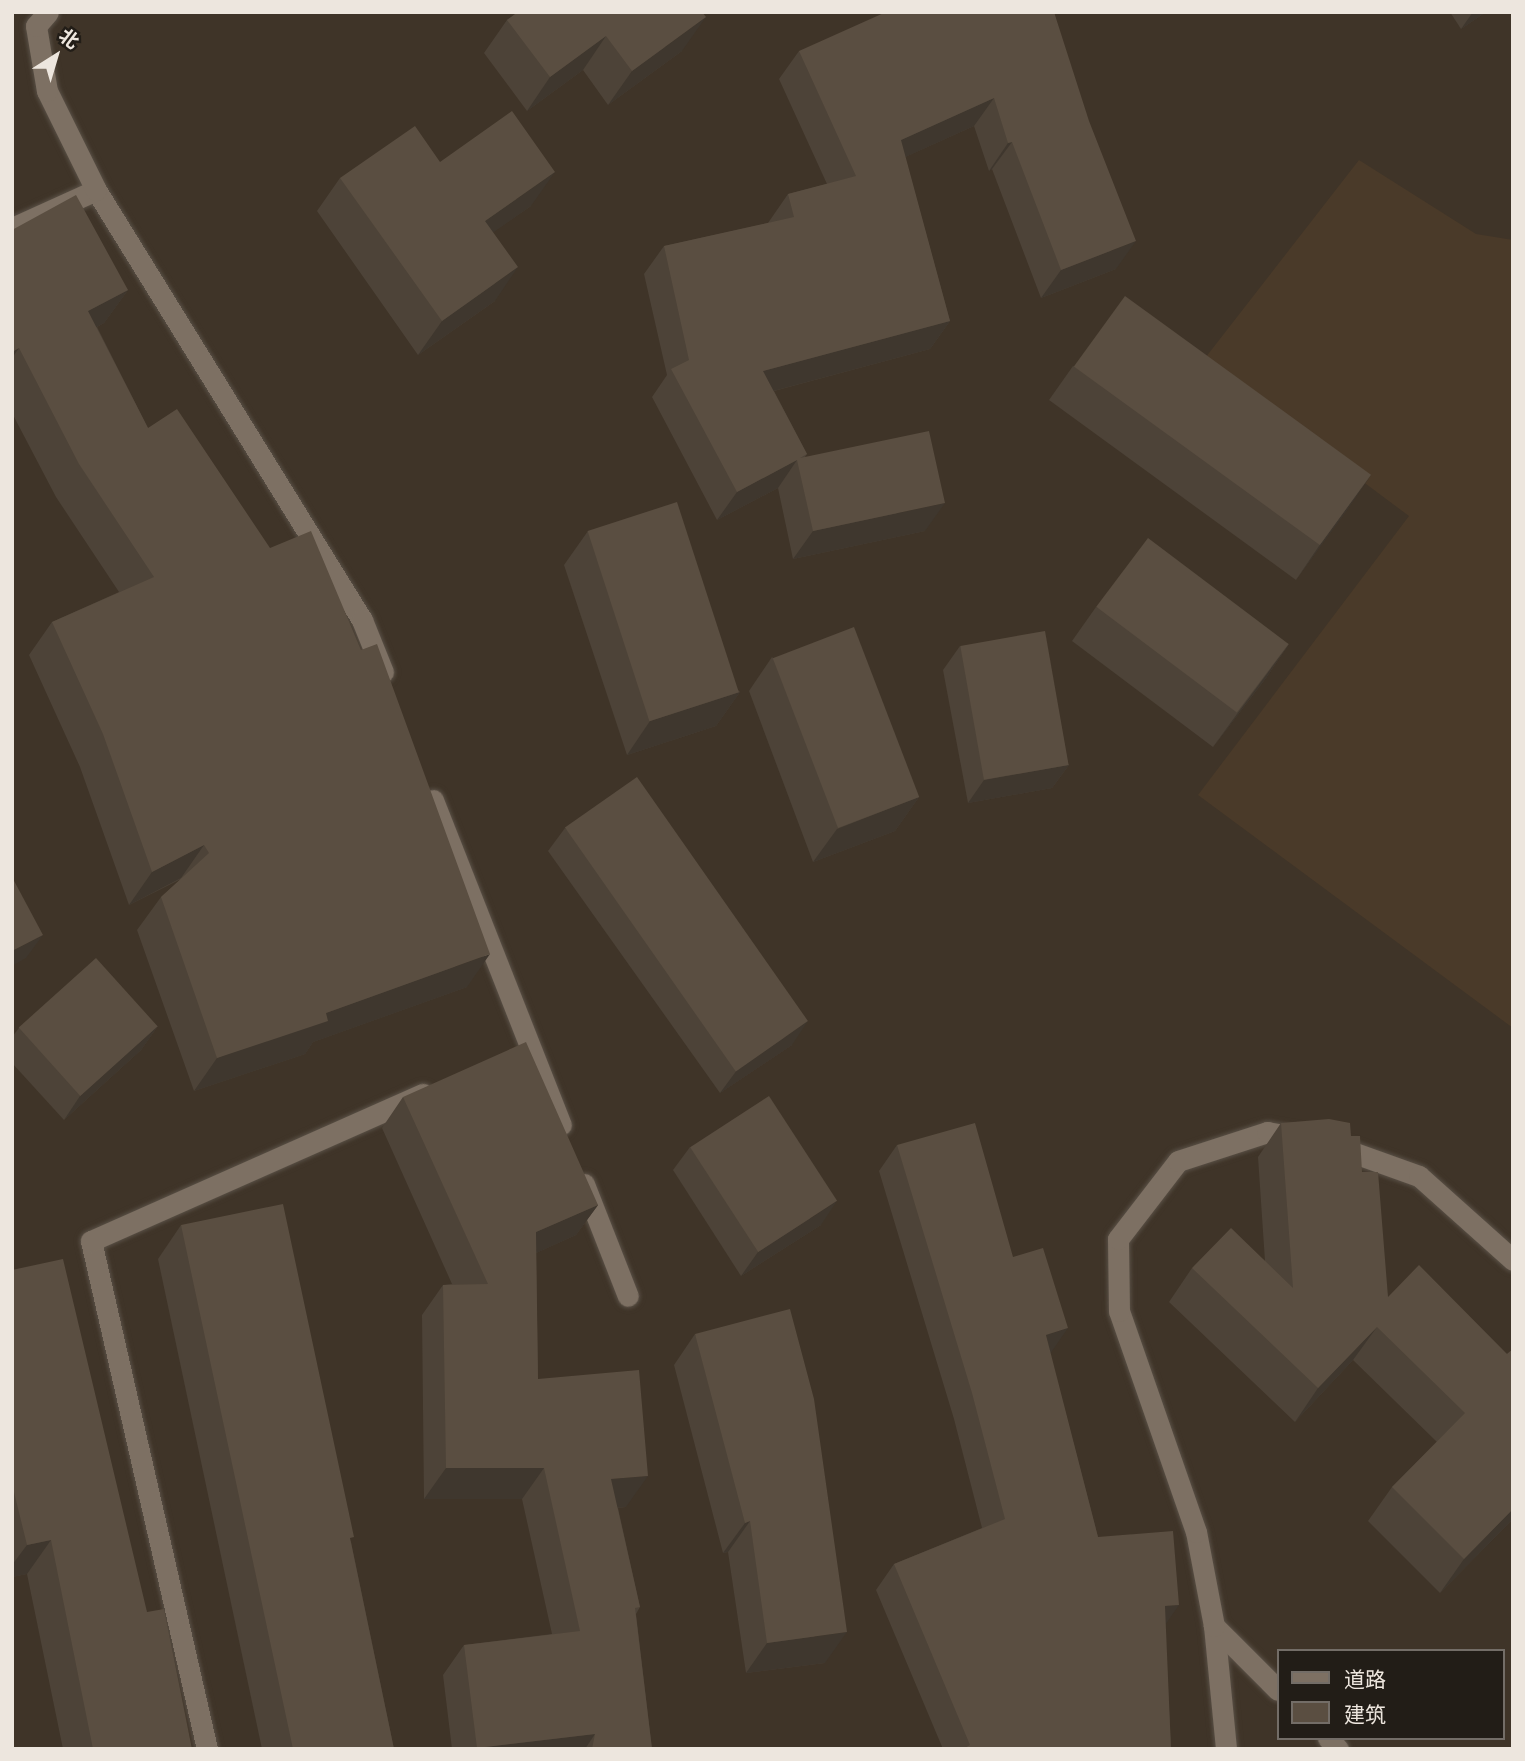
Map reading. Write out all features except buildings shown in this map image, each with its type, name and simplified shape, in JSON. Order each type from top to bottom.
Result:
[{"type":"street","points":[[48,12],[36,26],[47,91],[96,190],[362,620],[393,698]]},
{"type":"street","points":[[12,228],[96,190]]},
{"type":"street","points":[[423,775],[628,1296]]},
{"type":"street","points":[[505,1058],[530,1046]]},
{"type":"street","points":[[207,1749],[91,1241],[442,1085]]},
{"type":"street","points":[[1226,1749],[1214,1626],[1196,1532],[1119,1311],[1118,1238],[1178,1161],[1267,1132],[1333,1145],[1419,1176],[1513,1261]]},
{"type":"street","points":[[1214,1626],[1276,1688]]},
{"type":"shaded area","points":[[1359,160],[1476,234],[1513,240],[1513,1028],[1198,795],[1409,516],[1202,362]]}]
